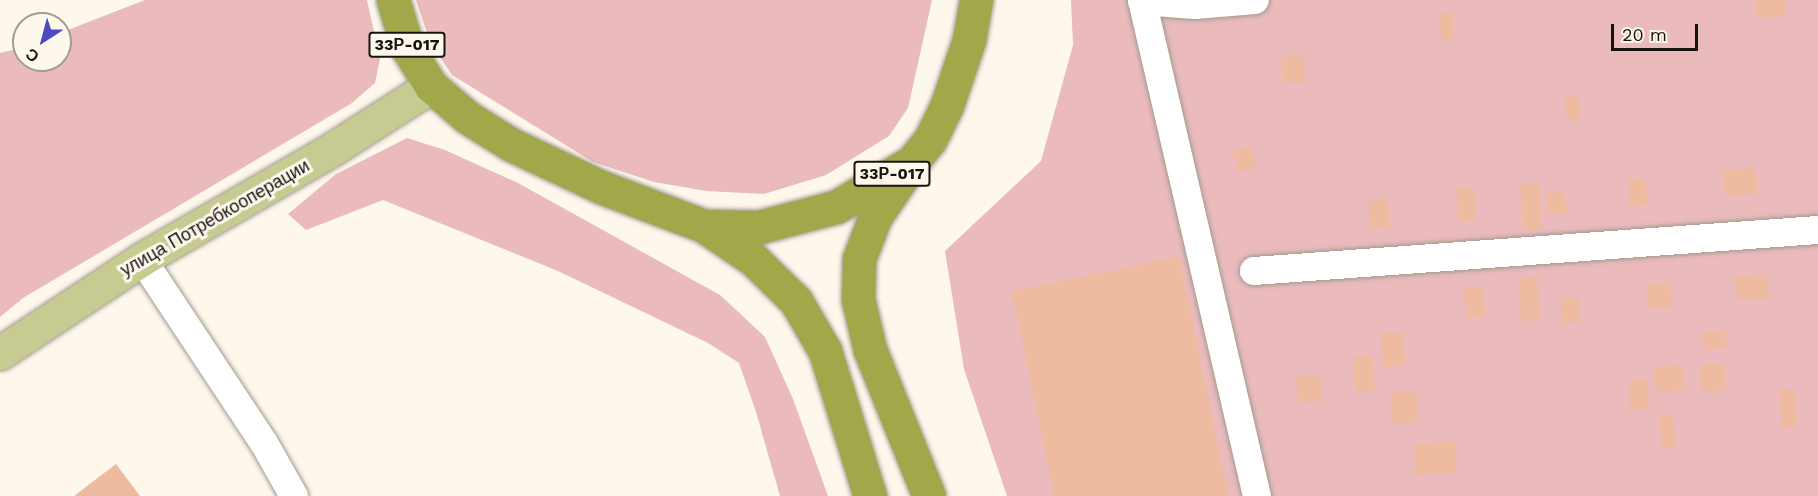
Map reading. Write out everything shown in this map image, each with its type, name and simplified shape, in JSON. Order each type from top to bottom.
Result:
[{"type":"highway","name":"33Р-017","points":[[393,0],[408,49],[431,86],[467,117],[510,144],[601,187],[704,226],[754,260],[796,301],[825,351],[870,496]]},
{"type":"highway","name":"33Р-017","points":[[929,496],[870,350],[858,299],[859,260],[875,217],[912,162],[930,140],[947,105],[969,40],[976,0]]},
{"type":"highway","name":"33Р-017","points":[[704,226],[759,227],[836,207],[912,162]]},
{"type":"main road","name":"улица Потребкооперации","points":[[0,353],[142,259],[334,148],[431,86]]},
{"type":"street","points":[[1255,0],[1195,5],[1142,0],[1257,496]]},
{"type":"street","points":[[1254,271],[1818,230]]},
{"type":"street","points":[[142,259],[264,443],[294,496]]},
{"type":"shaded area","points":[[145,0],[367,0],[380,59],[375,83],[352,103],[23,298],[0,317],[0,53],[12,50],[12,72],[72,72],[72,28]]},
{"type":"shaded area","points":[[416,0],[932,0],[908,108],[889,136],[826,175],[764,194],[706,191],[654,182],[593,162],[452,75],[430,42]]},
{"type":"shaded area","points":[[1071,0],[1818,0],[1818,496],[1007,496],[964,369],[945,251],[1041,161],[1073,45]]},
{"type":"shaded area","points":[[407,138],[445,150],[518,183],[720,295],[765,337],[793,399],[828,496],[780,496],[756,412],[739,363],[708,343],[558,271],[383,200],[306,230],[288,214],[336,174]]},
{"type":"building","points":[[1754,0],[1785,0],[1786,16],[1756,18]]},
{"type":"building","points":[[1452,13],[1454,39],[1441,41],[1439,14]]},
{"type":"building","points":[[1303,56],[1305,82],[1283,83],[1281,57]]},
{"type":"building","points":[[1578,96],[1580,120],[1567,121],[1565,97]]},
{"type":"building","points":[[1252,147],[1256,168],[1238,172],[1233,150]]},
{"type":"building","points":[[1756,168],[1758,194],[1725,197],[1723,171]]},
{"type":"building","points":[[1645,179],[1648,204],[1630,206],[1628,180]]},
{"type":"building","points":[[1539,184],[1542,229],[1523,230],[1520,185]]},
{"type":"building","points":[[1474,187],[1476,220],[1458,221],[1456,189]]},
{"type":"building","points":[[1565,192],[1567,213],[1548,214],[1546,194]]},
{"type":"building","points":[[1388,200],[1390,228],[1370,229],[1368,201]]},
{"type":"building","points":[[1179,257],[1228,496],[1054,496],[1012,291]]},
{"type":"building","points":[[1767,274],[1769,298],[1737,300],[1735,276]]},
{"type":"building","points":[[1537,277],[1541,320],[1521,321],[1518,278]]},
{"type":"building","points":[[1670,283],[1672,306],[1648,308],[1646,285]]},
{"type":"building","points":[[1483,287],[1486,316],[1466,318],[1463,288]]},
{"type":"building","points":[[1578,297],[1580,322],[1562,323],[1560,298]]},
{"type":"building","points":[[1726,330],[1727,348],[1703,350],[1702,332]]},
{"type":"building","points":[[1403,332],[1405,365],[1383,367],[1381,333]]},
{"type":"building","points":[[1373,355],[1375,390],[1355,392],[1353,357]]},
{"type":"building","points":[[1724,363],[1726,390],[1701,392],[1699,365]]},
{"type":"building","points":[[1684,365],[1686,390],[1655,392],[1654,367]]},
{"type":"building","points":[[1320,375],[1322,401],[1298,403],[1296,377]]},
{"type":"building","points":[[1647,379],[1649,409],[1630,410],[1628,381]]},
{"type":"building","points":[[1794,389],[1797,427],[1782,428],[1779,390]]},
{"type":"building","points":[[1416,391],[1418,422],[1393,424],[1391,393]]},
{"type":"building","points":[[1673,414],[1676,448],[1662,449],[1659,415]]},
{"type":"building","points":[[1455,441],[1457,472],[1416,475],[1414,444]]},
{"type":"building","points":[[116,464],[140,496],[74,496]]}]
